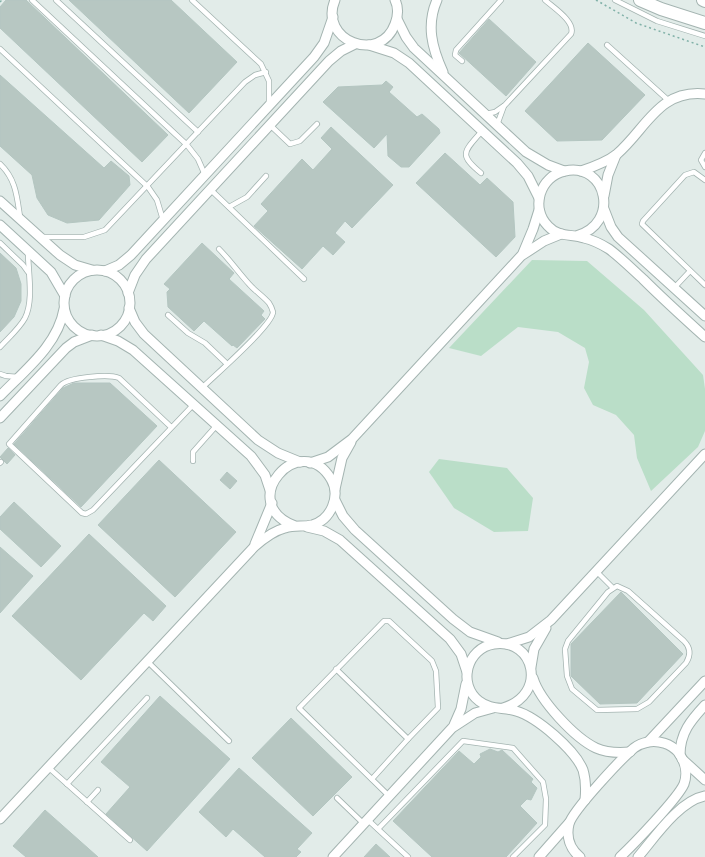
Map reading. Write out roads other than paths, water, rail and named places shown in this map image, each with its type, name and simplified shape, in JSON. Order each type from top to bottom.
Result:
[{"type":"street","points":[[369,45],[379,42],[387,37],[394,29],[398,11],[395,0]]},
{"type":"street","points":[[437,0],[432,18],[431,34],[434,50],[446,77]]},
{"type":"street","points":[[640,0],[661,9],[705,23]]},
{"type":"street","points":[[105,271],[126,260],[319,50],[328,34],[333,17],[334,1]]},
{"type":"street","points":[[333,17],[342,36],[355,44],[369,45],[390,52],[409,63],[523,169],[539,198]]},
{"type":"street","points":[[397,19],[410,43],[533,157],[564,171],[587,174],[598,184],[604,197]]},
{"type":"street","points":[[128,293],[140,267],[329,61],[341,51],[355,44]]},
{"type":"street","points":[[705,94],[687,94],[669,101],[655,111],[617,154],[608,175],[604,197],[604,209],[608,221],[618,237],[705,316]]},
{"type":"street","points":[[580,172],[617,154]]},
{"type":"street","points":[[521,256],[532,234],[539,210],[540,192],[547,181],[564,171]]},
{"type":"street","points":[[0,201],[68,261],[92,270],[105,271],[120,279],[128,293],[130,308],[135,322],[144,334],[268,447],[319,466],[327,472],[335,490]]},
{"type":"street","points":[[576,236],[591,230],[597,224],[604,209]]},
{"type":"street","points":[[539,210],[547,225],[561,234],[576,236],[593,241],[616,255],[705,337]]},
{"type":"street","points":[[2,229],[28,250],[55,278],[65,296]]},
{"type":"street","points":[[270,490],[273,482],[281,471],[292,464],[328,457],[352,439],[521,256],[544,241],[561,234]]},
{"type":"street","points":[[0,396],[55,336],[63,318],[67,288],[77,276],[92,270]]},
{"type":"street","points":[[0,418],[66,348],[74,342],[111,332],[120,326],[126,318],[130,308]]},
{"type":"street","points":[[64,309],[67,317],[74,326],[84,333],[118,341],[133,350],[217,425],[256,462],[265,475],[270,490],[272,503],[280,518],[295,526]]},
{"type":"street","points":[[0,819],[254,547],[273,533],[295,526],[314,524],[328,515],[335,500],[335,490],[342,458],[352,439]]},
{"type":"street","points":[[452,728],[464,699],[466,675],[471,659],[481,648],[488,645],[504,644],[530,637],[551,620],[705,454]]},
{"type":"street","points":[[335,500],[343,516],[355,530],[453,619],[475,635],[519,650],[528,660],[531,667]]},
{"type":"street","points":[[254,547],[272,503]]},
{"type":"street","points":[[305,526],[332,535],[359,556],[450,639],[460,654],[468,685],[475,698],[486,706],[517,711],[529,716],[571,752],[582,769],[586,790],[585,800]]},
{"type":"street","points":[[551,620],[534,650],[531,667],[532,676],[538,692],[547,705],[589,744],[605,751],[630,752]]},
{"type":"street","points":[[503,708],[520,701],[530,686],[532,676]]},
{"type":"street","points":[[648,742],[705,681]]},
{"type":"street","points":[[620,857],[681,789],[686,774],[681,757],[684,733],[692,720],[705,705]]},
{"type":"street","points":[[336,856],[452,728],[467,717],[493,708]]},
{"type":"street","points":[[539,857],[569,823],[585,800],[635,747],[648,742],[664,743],[671,746],[705,780]]},
{"type":"street","points":[[638,857],[679,810],[689,802],[705,796]]},
{"type":"street","points":[[569,823],[568,839],[571,846],[580,857]]},
{"type":"lane","points":[[32,0],[187,145],[198,159],[205,175]]},
{"type":"lane","points":[[56,0],[198,132]]},
{"type":"lane","points":[[192,0],[258,60],[266,72],[269,81],[269,105]]},
{"type":"lane","points":[[462,61],[455,55],[456,50],[501,0]]},
{"type":"lane","points":[[486,114],[494,112],[505,105],[572,31],[570,22],[545,0]]},
{"type":"lane","points":[[614,0],[657,21],[705,36]]},
{"type":"lane","points":[[607,45],[669,101]]},
{"type":"lane","points":[[0,49],[148,187],[157,200],[163,220]]},
{"type":"lane","points":[[39,237],[84,237],[99,234],[112,226],[245,82],[255,75],[266,72]]},
{"type":"lane","points":[[497,125],[505,105]]},
{"type":"lane","points":[[270,125],[290,144],[300,141],[317,124]]},
{"type":"lane","points":[[481,173],[467,162],[465,154],[467,149],[482,131]]},
{"type":"lane","points":[[705,153],[701,160],[705,167]]},
{"type":"lane","points":[[0,164],[14,182],[21,220]]},
{"type":"lane","points":[[705,180],[694,172],[685,174],[642,222],[644,228],[705,285]]},
{"type":"lane","points":[[229,207],[247,197],[266,176]]},
{"type":"lane","points":[[211,190],[304,279]]},
{"type":"lane","points":[[0,243],[24,265],[28,275]]},
{"type":"lane","points":[[202,388],[226,363],[238,354],[269,321],[272,311],[268,302],[250,286],[232,262],[219,249]]},
{"type":"lane","points":[[0,347],[22,322],[28,312],[28,250]]},
{"type":"lane","points":[[674,288],[690,271]]},
{"type":"lane","points":[[168,315],[188,333],[205,343],[226,363]]},
{"type":"lane","points":[[0,374],[18,377]]},
{"type":"lane","points":[[171,427],[119,378],[112,376],[73,379],[66,380],[61,385],[8,444],[82,513],[86,514],[93,510],[194,404]]},
{"type":"lane","points":[[193,461],[193,452],[217,425]]},
{"type":"lane","points":[[596,571],[613,588]]},
{"type":"lane","points":[[621,587],[628,591],[687,644],[690,656],[686,663],[645,705],[632,710],[601,711],[589,706],[570,686],[567,676],[565,649],[570,636],[613,588],[621,587]]},
{"type":"lane","points":[[372,779],[438,708],[436,671],[432,661],[387,620],[384,621],[300,705],[300,710],[372,779],[390,796]]},
{"type":"lane","points":[[147,661],[229,741]]},
{"type":"lane","points":[[336,669],[408,740]]},
{"type":"lane","points":[[68,784],[148,698]]},
{"type":"lane","points":[[378,830],[463,741],[514,748],[544,782],[546,799],[545,825],[513,857]]},
{"type":"lane","points":[[48,767],[130,840]]},
{"type":"lane","points":[[87,802],[98,790]]},
{"type":"lane","points":[[337,798],[378,830],[408,857]]}]
